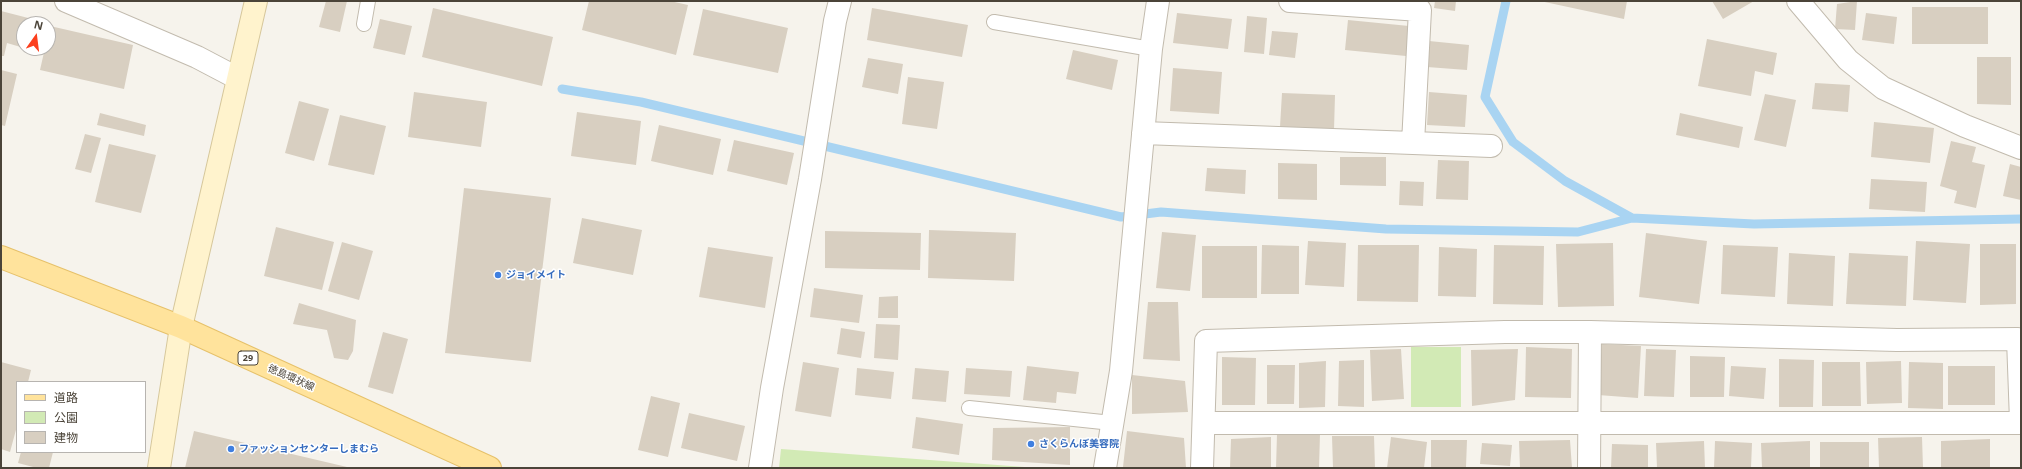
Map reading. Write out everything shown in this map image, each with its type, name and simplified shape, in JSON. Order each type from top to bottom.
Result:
[{"type":"main road","name":"徳島環状線","points":[[1,257],[181,327],[490,468]]},
{"type":"street","points":[[66,1],[197,57],[238,78]]},
{"type":"street","points":[[159,468],[181,327],[256,1]]},
{"type":"street","points":[[760,468],[772,388],[809,186],[835,21],[840,1]]},
{"type":"street","points":[[1105,468],[1121,371],[1151,49],[1158,1]]},
{"type":"street","points":[[1290,1],[1420,10],[1413,143]]},
{"type":"street","points":[[1798,1],[1848,60],[1884,88],[1965,126],[2021,148]]},
{"type":"street","points":[[1143,133],[1491,146]]},
{"type":"street","points":[[1202,468],[1206,341],[1505,332],[1590,332],[1897,340],[2018,340],[2021,422],[1204,423]]},
{"type":"street","points":[[1589,468],[1590,332]]},
{"type":"lane","points":[[364,24],[368,1]]},
{"type":"lane","points":[[994,22],[1151,49]]},
{"type":"lane","points":[[969,408],[1112,423]]},
{"type":"green space","points":[[1411,347],[1461,347],[1461,407],[1411,407]]},
{"type":"green space","points":[[781,449],[1038,468],[779,468]]},
{"type":"building","points":[[326,1],[347,1],[340,32],[319,27]]},
{"type":"building","points":[[589,1],[670,1],[688,5],[676,55],[582,30]]},
{"type":"building","points":[[1435,1],[1456,1],[1455,11],[1434,8]]},
{"type":"building","points":[[1540,1],[1627,1],[1624,19]]},
{"type":"building","points":[[1712,1],[1754,1],[1723,19]]},
{"type":"building","points":[[1857,1],[1855,30],[1835,29],[1837,4]]},
{"type":"building","points":[[1912,7],[1988,7],[1988,44],[1912,44]]},
{"type":"building","points":[[433,8],[553,37],[542,86],[422,57]]},
{"type":"building","points":[[872,8],[968,25],[962,57],[867,40]]},
{"type":"building","points":[[703,9],[788,28],[778,73],[693,55]]},
{"type":"building","points":[[1,11],[20,16],[16,16],[16,46],[7,43],[4,56],[1,56]]},
{"type":"building","points":[[1177,13],[1232,19],[1228,49],[1173,43]]},
{"type":"building","points":[[1866,13],[1897,17],[1894,44],[1862,40]]},
{"type":"building","points":[[1247,16],[1267,18],[1264,54],[1244,52]]},
{"type":"building","points":[[380,19],[412,26],[405,55],[373,48]]},
{"type":"building","points":[[1348,20],[1409,26],[1406,56],[1345,50]]},
{"type":"building","points":[[56,27],[133,45],[124,89],[40,70],[43,56],[56,56]]},
{"type":"building","points":[[1272,31],[1298,33],[1295,58],[1269,55]]},
{"type":"building","points":[[1707,39],[1777,53],[1773,75],[1755,71],[1751,96],[1698,86]]},
{"type":"building","points":[[1429,41],[1469,45],[1467,70],[1427,67]]},
{"type":"building","points":[[1073,50],[1118,60],[1112,90],[1066,79]]},
{"type":"building","points":[[1977,57],[2011,57],[2011,105],[1977,104]]},
{"type":"building","points":[[868,58],[903,64],[898,94],[862,87]]},
{"type":"building","points":[[1173,68],[1222,72],[1219,114],[1170,111]]},
{"type":"building","points":[[1,70],[17,74],[5,126],[1,125]]},
{"type":"building","points":[[908,77],[944,82],[937,129],[902,124]]},
{"type":"building","points":[[1815,83],[1850,85],[1848,112],[1812,109]]},
{"type":"building","points":[[414,92],[487,102],[481,147],[408,137]]},
{"type":"building","points":[[1429,92],[1467,95],[1465,127],[1427,125]]},
{"type":"building","points":[[1282,93],[1335,95],[1334,130],[1280,127]]},
{"type":"building","points":[[1765,94],[1796,100],[1786,147],[1754,140]]},
{"type":"building","points":[[299,101],[329,109],[314,161],[285,153]]},
{"type":"building","points":[[577,112],[641,121],[636,165],[571,156]]},
{"type":"building","points":[[100,113],[146,125],[144,136],[97,125]]},
{"type":"building","points":[[1680,113],[1743,127],[1739,148],[1676,135]]},
{"type":"building","points":[[340,115],[386,126],[374,175],[328,165]]},
{"type":"building","points":[[1874,122],[1934,128],[1930,163],[1871,157]]},
{"type":"building","points":[[659,125],[721,139],[713,175],[651,161]]},
{"type":"building","points":[[85,134],[101,138],[91,173],[75,169]]},
{"type":"building","points":[[734,140],[794,153],[787,185],[727,171]]},
{"type":"building","points":[[1951,141],[1976,147],[1972,162],[1985,165],[1976,208],[1954,203],[1957,191],[1940,186]]},
{"type":"building","points":[[109,144],[156,155],[141,213],[95,202]]},
{"type":"building","points":[[1340,157],[1386,157],[1386,186],[1340,185]]},
{"type":"building","points":[[1438,160],[1469,161],[1468,200],[1436,199]]},
{"type":"building","points":[[1278,163],[1317,164],[1317,200],[1278,199]]},
{"type":"building","points":[[2010,164],[2021,167],[2021,200],[2003,196]]},
{"type":"building","points":[[1207,168],[1246,170],[1245,194],[1205,191]]},
{"type":"building","points":[[1871,179],[1927,182],[1925,212],[1869,209]]},
{"type":"building","points":[[1400,181],[1424,182],[1423,206],[1399,205]]},
{"type":"building","name":"ジョイメイト","points":[[464,188],[551,198],[531,362],[445,353]]},
{"type":"building","points":[[582,218],[642,230],[633,275],[573,263]]},
{"type":"building","points":[[276,227],[334,242],[322,290],[264,276]]},
{"type":"building","points":[[929,230],[1016,233],[1014,281],[928,278]]},
{"type":"building","points":[[825,231],[921,233],[920,270],[825,268]]},
{"type":"building","points":[[1162,232],[1196,235],[1190,291],[1156,288]]},
{"type":"building","points":[[1646,233],[1707,241],[1699,304],[1639,297]]},
{"type":"building","points":[[1308,241],[1346,243],[1344,287],[1305,285]]},
{"type":"building","points":[[1916,241],[1970,244],[1966,303],[1913,300]]},
{"type":"building","points":[[342,242],[373,251],[359,300],[328,291]]},
{"type":"building","points":[[1613,243],[1614,306],[1558,307],[1556,244]]},
{"type":"building","points":[[1980,244],[2016,244],[2016,304],[1980,305]]},
{"type":"building","points":[[1262,245],[1299,246],[1299,294],[1261,294]]},
{"type":"building","points":[[1358,245],[1419,245],[1418,302],[1357,301]]},
{"type":"building","points":[[1494,245],[1544,246],[1543,305],[1493,304]]},
{"type":"building","points":[[1723,245],[1778,247],[1775,297],[1721,294]]},
{"type":"building","points":[[1202,246],[1257,246],[1257,298],[1202,298]]},
{"type":"building","points":[[708,247],[773,257],[765,308],[699,297]]},
{"type":"building","points":[[1439,247],[1477,249],[1476,297],[1438,296]]},
{"type":"building","points":[[1789,253],[1835,256],[1833,306],[1787,304]]},
{"type":"building","points":[[1849,253],[1908,256],[1906,306],[1846,304]]},
{"type":"building","points":[[814,288],[863,295],[859,323],[810,317]]},
{"type":"building","points":[[898,296],[898,318],[878,318],[879,297]]},
{"type":"building","points":[[1148,302],[1178,302],[1180,361],[1143,359]]},
{"type":"building","points":[[299,303],[356,320],[353,351],[348,360],[334,358],[327,330],[293,324]]},
{"type":"building","points":[[876,324],[900,325],[898,360],[874,358]]},
{"type":"building","points":[[841,328],[865,332],[861,358],[837,354]]},
{"type":"building","points":[[383,332],[408,339],[393,394],[368,387]]},
{"type":"building","points":[[1602,344],[1641,346],[1638,398],[1598,395]]},
{"type":"building","points":[[1526,347],[1572,349],[1571,398],[1525,397]]},
{"type":"building","points":[[1401,349],[1404,399],[1372,401],[1370,350]]},
{"type":"building","points":[[1518,349],[1515,400],[1472,406],[1471,350]]},
{"type":"building","points":[[1646,349],[1676,350],[1674,397],[1644,396]]},
{"type":"building","points":[[1690,356],[1725,357],[1724,397],[1690,397]]},
{"type":"building","points":[[1222,357],[1256,358],[1255,405],[1222,405]]},
{"type":"building","points":[[1779,359],[1814,360],[1813,407],[1779,407]]},
{"type":"building","points":[[1364,360],[1364,407],[1338,406],[1339,361]]},
{"type":"building","points":[[1326,361],[1325,407],[1299,408],[1299,363]]},
{"type":"building","points":[[1901,361],[1902,403],[1867,404],[1866,362]]},
{"type":"building","points":[[1,362],[31,370],[28,381],[16,381],[16,430],[10,452],[1,449]]},
{"type":"building","points":[[803,362],[839,368],[831,417],[795,411]]},
{"type":"building","points":[[1822,362],[1860,362],[1861,406],[1822,406]]},
{"type":"building","points":[[1909,362],[1943,363],[1943,409],[1908,408]]},
{"type":"building","points":[[1267,365],[1295,365],[1294,404],[1267,404]]},
{"type":"building","points":[[1027,366],[1079,372],[1076,394],[1057,392],[1056,403],[1023,400]]},
{"type":"building","points":[[1731,366],[1766,368],[1764,399],[1729,396]]},
{"type":"building","points":[[1948,366],[1995,366],[1995,405],[1948,405]]},
{"type":"building","points":[[857,368],[894,372],[891,399],[855,395]]},
{"type":"building","points":[[915,368],[949,371],[946,402],[912,399]]},
{"type":"building","points":[[966,368],[1012,371],[1010,397],[964,394]]},
{"type":"building","points":[[1132,375],[1185,381],[1188,412],[1132,414]]},
{"type":"building","points":[[651,396],[680,403],[668,457],[638,450]]},
{"type":"building","points":[[689,413],[745,426],[737,461],[681,448]]},
{"type":"building","points":[[916,417],[963,424],[959,455],[912,448]]},
{"type":"building","name":"さくらんぼ美容院","points":[[1070,427],[1070,465],[992,460],[993,428]]},
{"type":"building","name":"ファッションセンターしまむら","points":[[194,431],[347,467],[347,468],[185,468]]},
{"type":"building","points":[[1127,431],[1184,438],[1186,468],[1123,467]]},
{"type":"building","points":[[1277,434],[1320,434],[1319,468],[1276,468]]},
{"type":"building","points":[[1332,436],[1374,436],[1375,468],[1333,468]]},
{"type":"building","points":[[1271,437],[1271,468],[1230,468],[1231,439]]},
{"type":"building","points":[[1391,437],[1427,442],[1424,468],[1387,468]]},
{"type":"building","points":[[1922,437],[1923,468],[1879,468],[1878,438]]},
{"type":"building","points":[[1990,439],[1990,468],[1941,468],[1941,441]]},
{"type":"building","points":[[1431,440],[1467,440],[1466,467],[1431,467]]},
{"type":"building","points":[[1570,440],[1572,468],[1520,468],[1519,441]]},
{"type":"building","points":[[1704,441],[1705,468],[1657,468],[1656,443]]},
{"type":"building","points":[[1715,441],[1752,443],[1751,468],[1714,468]]},
{"type":"building","points":[[1810,441],[1810,468],[1762,468],[1761,443]]},
{"type":"building","points":[[1820,442],[1869,442],[1869,468],[1820,468]]},
{"type":"building","points":[[1482,443],[1512,445],[1510,466],[1480,464]]},
{"type":"building","points":[[1612,444],[1648,445],[1648,468],[1611,468]]},
{"type":"building","points":[[21,453],[53,453],[49,468],[37,468],[18,463]]},
{"type":"waterway","points":[[1506,1],[1485,97],[1513,142],[1565,181],[1632,218],[1754,224],[2021,219]]},
{"type":"waterway","points":[[562,89],[641,102],[1121,217],[1161,212],[1386,229],[1578,232],[1632,218]]},
{"type":"place","name":"ジョイメイト","points":[[498,275]]},
{"type":"place","name":"さくらんぼ美容院","points":[[1031,444]]},
{"type":"place","name":"ファッションセンターしまむら","points":[[231,449]]}]
